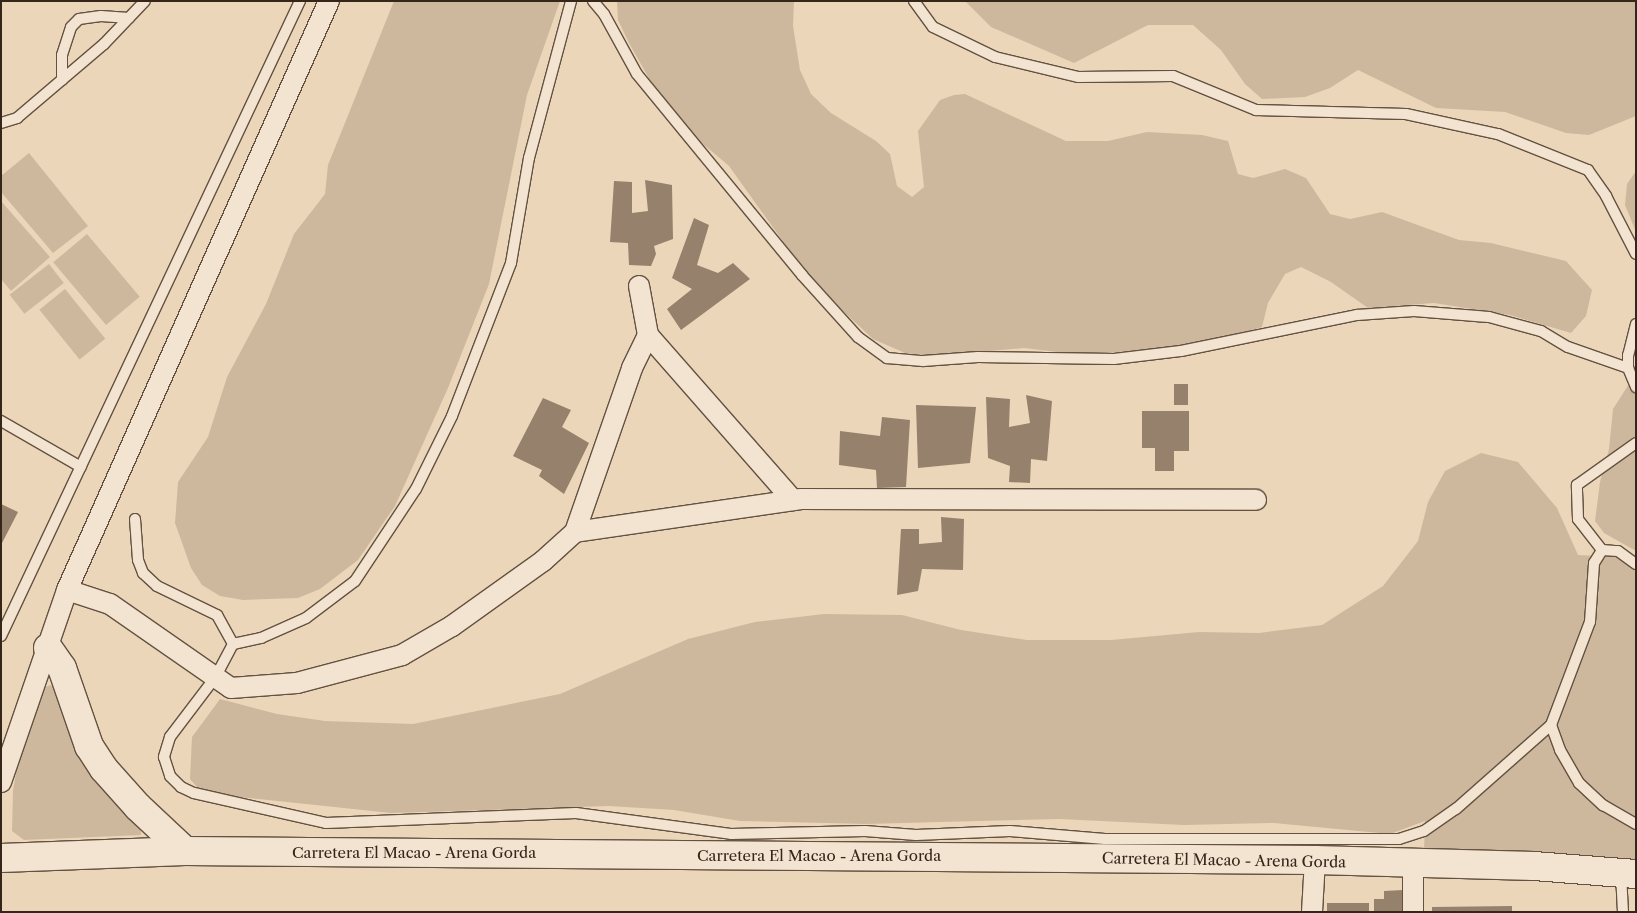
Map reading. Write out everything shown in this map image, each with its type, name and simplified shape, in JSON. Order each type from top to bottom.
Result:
[{"type":"street","points":[[1,782],[67,590],[329,1]]},
{"type":"street","points":[[639,286],[648,336],[793,500]]},
{"type":"street","points":[[67,590],[110,604],[214,679],[231,688],[297,683],[402,655],[452,626],[543,561],[575,532],[632,368],[648,336]]},
{"type":"street","points":[[575,532],[793,500],[951,497],[1107,502],[1256,500]]},
{"type":"street","points":[[48,648],[62,668],[89,746],[104,769],[138,807],[185,851]]},
{"type":"street","name":"Carretera El Macao - Arena Gorda","points":[[1,858],[185,851],[1315,860],[1534,866],[1628,874]]},
{"type":"street","points":[[1312,912],[1315,860]]},
{"type":"street","points":[[1413,862],[1413,912]]},
{"type":"lane","points":[[1,123],[17,118],[62,80],[145,1]]},
{"type":"lane","points":[[1,636],[300,1]]},
{"type":"lane","points":[[571,1],[529,158],[511,263],[452,416],[416,489],[355,581],[306,618],[261,638],[233,644],[214,679],[170,737],[164,757],[170,776],[181,787],[194,792],[326,823],[569,812],[732,834],[865,831],[916,835],[1010,831],[1105,839],[1399,839],[1424,831],[1456,809],[1551,725],[1590,622],[1594,563],[1602,550]]},
{"type":"lane","points":[[593,1],[604,14],[637,74],[802,275],[858,337],[887,358],[923,362],[978,357],[1114,360],[1182,351],[1357,315],[1414,312],[1497,320],[1541,331],[1568,347],[1628,368]]},
{"type":"lane","points":[[604,1],[604,14]]},
{"type":"lane","points":[[914,1],[933,27],[995,58],[1078,77],[1173,76],[1256,110],[1406,114],[1498,134],[1588,170],[1606,196],[1636,254]]},
{"type":"lane","points":[[62,80],[62,55],[71,27],[79,19],[101,16],[129,18]]},
{"type":"lane","points":[[1636,324],[1628,355],[1628,368],[1636,387]]},
{"type":"lane","points":[[1,421],[81,467]]},
{"type":"lane","points":[[1636,443],[1577,485],[1578,519],[1602,550],[1618,551],[1636,564]]},
{"type":"lane","points":[[134,519],[138,560],[143,573],[157,586],[217,615],[233,644]]},
{"type":"lane","points":[[1551,725],[1560,750],[1579,782],[1603,805],[1636,824]]},
{"type":"lane","points":[[1623,912],[1628,874]]},
{"type":"shaded area","points":[[394,1],[560,1],[527,95],[489,284],[448,388],[395,506],[358,560],[320,589],[298,598],[243,600],[220,596],[202,585],[191,568],[175,523],[178,482],[208,437],[227,377],[266,304],[294,234],[325,194],[328,165]]},
{"type":"shaded area","points":[[617,1],[794,1],[793,26],[800,70],[811,94],[831,113],[876,141],[890,154],[897,186],[912,197],[924,187],[918,131],[940,100],[954,95],[965,94],[1066,141],[1108,141],[1147,132],[1202,135],[1228,141],[1238,174],[1253,178],[1285,169],[1306,178],[1330,214],[1350,219],[1382,212],[1459,240],[1491,243],[1566,261],[1592,290],[1586,316],[1571,333],[1510,315],[1434,303],[1368,308],[1331,282],[1301,267],[1285,274],[1268,303],[1262,327],[1204,345],[1081,355],[1024,348],[931,356],[905,353],[873,339],[812,282],[729,166],[684,128],[655,89],[629,43],[618,20]]},
{"type":"shaded area","points":[[965,1],[1636,1],[1636,116],[1589,135],[1566,133],[1505,112],[1436,108],[1358,70],[1330,88],[1305,97],[1262,99],[1245,84],[1221,50],[1193,25],[1148,25],[1074,63],[991,27]]},
{"type":"shaded area","points":[[29,153],[88,226],[53,253],[1,192],[1,176]]},
{"type":"shaded area","points":[[1636,171],[1636,232],[1625,205],[1627,184]]},
{"type":"shaded area","points":[[1,201],[50,257],[11,291],[1,279]]},
{"type":"shaded area","points":[[87,234],[140,297],[106,325],[53,262]]},
{"type":"shaded area","points":[[49,264],[64,283],[24,314],[10,295]]},
{"type":"shaded area","points":[[65,289],[105,339],[80,360],[39,310]]},
{"type":"shaded area","points":[[1636,373],[1636,551],[1604,533],[1595,521],[1600,482],[1609,449],[1613,409]]},
{"type":"shaded area","points":[[1481,453],[1518,462],[1557,508],[1578,555],[1636,558],[1636,861],[1424,852],[1425,821],[1390,834],[1274,823],[1184,825],[1059,819],[866,824],[740,821],[674,810],[609,806],[391,813],[202,793],[190,779],[192,737],[220,699],[277,714],[325,721],[413,724],[560,694],[688,639],[755,622],[824,614],[902,615],[961,630],[1027,640],[1111,640],[1199,632],[1259,633],[1322,625],[1383,586],[1418,541],[1428,502],[1445,471]]},
{"type":"shaded area","points":[[50,685],[60,690],[140,822],[141,835],[24,840],[12,831],[13,791],[18,761],[44,688]]},
{"type":"building","points":[[645,180],[672,185],[673,239],[654,246],[656,254],[651,266],[629,265],[628,243],[610,242],[614,181],[632,182],[632,213],[648,211]]},
{"type":"building","points":[[694,218],[709,225],[697,265],[718,273],[733,263],[750,279],[681,330],[667,309],[692,289],[672,278]]},
{"type":"building","points":[[1174,384],[1188,384],[1188,405],[1174,405]]},
{"type":"building","points":[[1026,395],[1052,401],[1047,461],[1031,459],[1030,483],[1009,482],[1010,466],[988,458],[986,397],[1010,399],[1009,427],[1030,423]]},
{"type":"building","points":[[543,398],[571,410],[562,427],[589,443],[564,494],[539,476],[542,470],[513,456]]},
{"type":"building","points":[[916,405],[976,407],[970,463],[918,468]]},
{"type":"building","points":[[1142,411],[1189,411],[1189,451],[1174,451],[1174,471],[1155,471],[1155,448],[1142,448]]},
{"type":"building","points":[[882,417],[910,420],[906,487],[877,488],[876,470],[839,465],[840,431],[880,436]]},
{"type":"building","points":[[1,504],[18,512],[1,545]]},
{"type":"building","points":[[941,517],[964,519],[963,570],[922,569],[918,591],[897,595],[901,529],[919,529],[919,544],[942,542]]},
{"type":"building","points":[[1403,890],[1404,912],[1374,912],[1374,899],[1384,899],[1384,891]]},
{"type":"building","points":[[1327,903],[1369,903],[1369,912],[1327,912]]},
{"type":"building","points":[[1512,906],[1512,912],[1432,912],[1432,907]]}]
